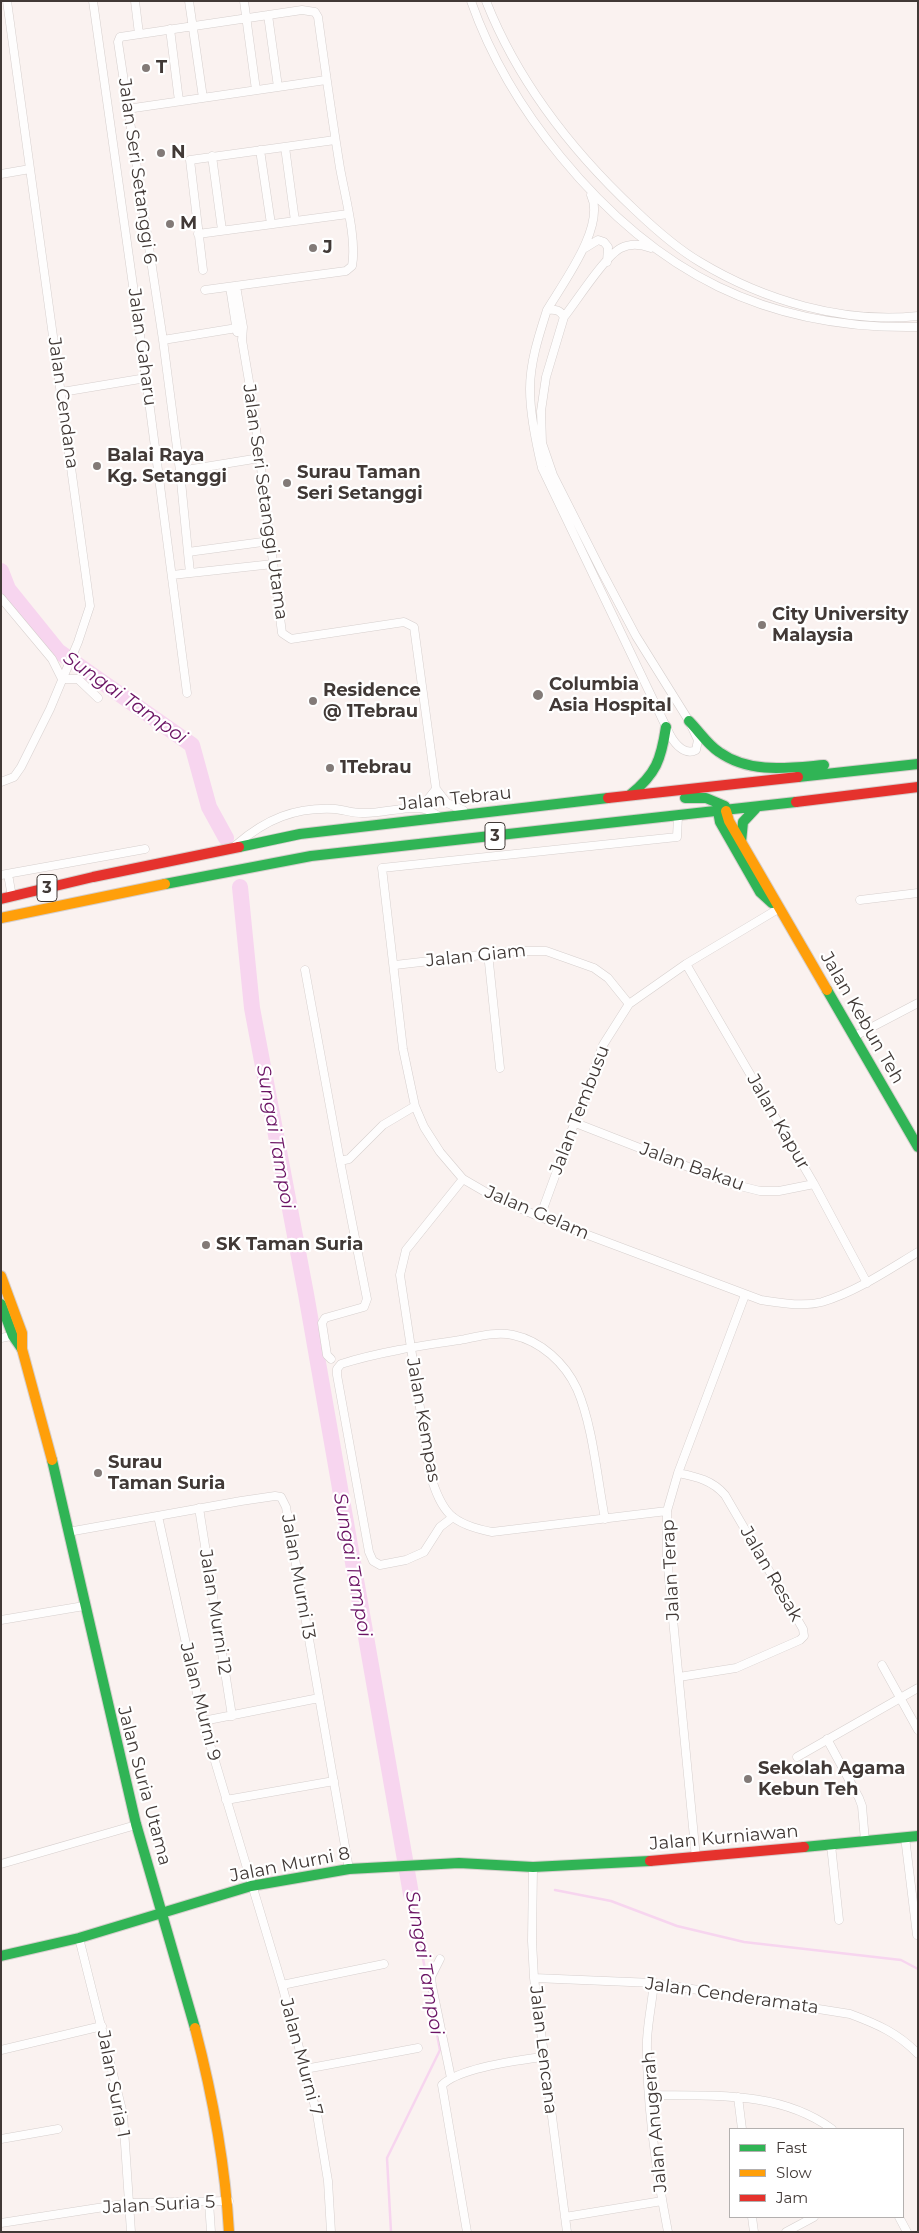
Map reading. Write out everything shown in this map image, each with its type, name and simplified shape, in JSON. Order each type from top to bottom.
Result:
[{"type":"main road","points":[[689,721],[718,751],[734,761],[752,768],[767,769],[876,762],[918,764]]},
{"type":"main road","points":[[630,795],[648,781],[660,762],[666,727]]},
{"type":"main road","name":"Jalan Tebrau","points":[[6,898],[93,877],[300,834],[442,816],[918,764]]},
{"type":"main road","points":[[560,804],[588,808],[701,796],[722,808],[737,788],[748,782]]},
{"type":"main road","name":"3","points":[[1,918],[196,877],[312,856],[678,816],[722,808],[758,807],[918,787]]},
{"type":"main road","points":[[741,842],[740,824],[749,813],[758,807]]},
{"type":"main road","name":"Jalan Kebun Teh","points":[[722,808],[720,822],[760,892],[778,908]]},
{"type":"main road","name":"Jalan Kebun Teh","points":[[722,808],[778,908],[918,1147]]},
{"type":"main road","points":[[693,814],[713,818],[720,822]]},
{"type":"main road","name":"Jalan Suria Utama","points":[[1,1276],[52,1459],[84,1606],[136,1825],[212,2096],[222,2143],[229,2201],[229,2232]]},
{"type":"main road","name":"Jalan Suria Utama","points":[[1,1304],[18,1335]]},
{"type":"main road","name":"Jalan Kurniawan","points":[[533,1867],[696,1858],[918,1836]]},
{"type":"main road","name":"Jalan Murni 8","points":[[1,1956],[79,1938],[251,1886],[370,1867],[422,1867],[480,1863],[533,1867]]},
{"type":"street","name":"Jalan Cendana","points":[[1,782],[14,778],[22,767],[78,642],[90,606],[7,1]]},
{"type":"street","name":"Jalan Gaharu","points":[[93,1],[146,378],[187,693]]},
{"type":"street","points":[[135,1],[139,34],[302,10],[315,12],[318,17],[335,140],[354,256],[352,266],[346,271],[205,290]]},
{"type":"street","points":[[189,1],[203,98]]},
{"type":"street","points":[[244,1],[256,90]]},
{"type":"street","points":[[301,1],[302,10]]},
{"type":"street","points":[[471,1],[505,77],[540,132],[588,190],[620,222],[656,250],[717,287],[784,312],[853,326],[918,327]]},
{"type":"street","points":[[486,1],[495,23],[524,77],[558,127],[598,174],[662,235],[699,262],[739,283],[781,300],[825,311],[869,316],[918,316]]},
{"type":"street","points":[[268,15],[278,87]]},
{"type":"street","points":[[170,29],[180,102]]},
{"type":"street","name":"Jalan Seri Setanggi 6","points":[[139,34],[120,36],[118,42],[180,471],[190,573]]},
{"type":"street","points":[[127,109],[326,80]]},
{"type":"street","points":[[203,270],[190,160],[335,140]]},
{"type":"street","points":[[285,146],[295,221]]},
{"type":"street","points":[[260,150],[271,224]]},
{"type":"street","points":[[212,156],[222,230]]},
{"type":"street","points":[[1,174],[30,169]]},
{"type":"street","points":[[588,190],[593,200],[595,214],[593,228],[548,310],[534,351],[530,388],[535,437],[542,468],[628,652],[666,727],[679,747],[685,751],[693,752],[696,750],[698,740],[689,721],[636,636],[601,570],[553,475],[542,443],[541,411],[546,377],[564,317],[607,262],[620,249],[635,244],[656,250]]},
{"type":"street","points":[[198,234],[348,214]]},
{"type":"street","points":[[583,249],[598,240],[604,242],[608,247],[607,262]]},
{"type":"street","name":"Jalan Seri Setanggi Utama","points":[[233,286],[260,458],[282,633],[291,639],[404,622],[414,627],[436,789]]},
{"type":"street","points":[[548,310],[561,312],[564,317]]},
{"type":"street","points":[[162,340],[239,327]]},
{"type":"street","points":[[62,392],[146,378]]},
{"type":"street","points":[[180,471],[260,458]]},
{"type":"street","points":[[188,552],[270,541]]},
{"type":"street","points":[[172,575],[273,564]]},
{"type":"street","points":[[1,598],[52,659],[63,676],[78,679],[98,698]]},
{"type":"street","points":[[421,808],[436,789],[447,803],[472,814]]},
{"type":"street","points":[[232,848],[250,833],[291,812],[337,809],[347,813],[366,814],[421,808],[442,816]]},
{"type":"street","name":"Jalan Gelam","points":[[678,816],[677,837],[382,868],[395,965],[403,1050],[415,1106],[424,1127],[440,1152],[463,1179],[494,1197],[761,1300],[791,1304],[822,1302],[866,1283],[918,1252]]},
{"type":"street","points":[[6,898],[5,875],[145,849]]},
{"type":"street","points":[[90,859],[93,877]]},
{"type":"street","points":[[860,900],[918,893]]},
{"type":"street","name":"Jalan Tembusu","points":[[540,1216],[573,1122],[603,1045],[629,1004],[686,964],[778,908]]},
{"type":"street","name":"Jalan Giam","points":[[395,965],[517,950],[546,951],[594,968],[608,978],[629,1004]]},
{"type":"street","points":[[488,954],[500,1068]]},
{"type":"street","name":"Jalan Kapur","points":[[686,964],[814,1184],[866,1283]]},
{"type":"street","points":[[305,970],[367,1299],[364,1307],[325,1318],[322,1324],[327,1355],[331,1359]]},
{"type":"street","points":[[854,1036],[918,1003]]},
{"type":"street","points":[[340,1161],[349,1159],[384,1125],[415,1106]]},
{"type":"street","name":"Jalan Bakau","points":[[573,1122],[732,1184],[760,1191],[779,1191],[814,1184]]},
{"type":"street","name":"Jalan Kempas","points":[[463,1179],[406,1250],[400,1275],[430,1474],[437,1495],[446,1512],[469,1527],[492,1532],[667,1511]]},
{"type":"street","name":"Jalan Terap","points":[[696,1858],[667,1556],[667,1511],[678,1473],[745,1295]]},
{"type":"street","points":[[453,1517],[440,1527],[424,1552],[406,1560],[380,1565],[373,1561],[369,1552],[337,1369],[341,1364],[411,1348],[493,1334],[512,1334],[535,1343],[557,1358],[576,1387],[585,1410],[605,1519]]},
{"type":"street","points":[[1,1338],[18,1335]]},
{"type":"street","name":"Jalan Resak","points":[[678,1473],[704,1479],[716,1486],[725,1495],[803,1629],[804,1636],[800,1640],[736,1668],[679,1676]]},
{"type":"street","name":"Jalan Murni 13","points":[[68,1532],[199,1508],[275,1496],[281,1498],[284,1503],[349,1870]]},
{"type":"street","name":"Jalan Murni 12","points":[[199,1508],[232,1716]]},
{"type":"street","name":"Jalan Murni 9","points":[[158,1516],[203,1721],[251,1886]]},
{"type":"street","points":[[1,1620],[84,1606]]},
{"type":"street","points":[[882,1665],[918,1730]]},
{"type":"street","points":[[796,1757],[918,1688]]},
{"type":"street","points":[[203,1721],[319,1698]]},
{"type":"street","points":[[827,1739],[862,1806],[865,1841]]},
{"type":"street","points":[[226,1800],[334,1781]]},
{"type":"street","points":[[1,1864],[136,1825]]},
{"type":"street","points":[[905,1837],[917,1935]]},
{"type":"street","points":[[831,1845],[839,1920]]},
{"type":"street","name":"Jalan Lencana","points":[[533,1867],[534,1978],[567,2232]]},
{"type":"street","name":"Jalan Murni 7","points":[[251,1886],[306,2069],[324,2149],[331,2232]]},
{"type":"street","name":"Jalan Suria 1","points":[[79,1938],[123,2114],[130,2203],[130,2232]]},
{"type":"street","points":[[440,1959],[431,1977],[451,2078]]},
{"type":"street","points":[[282,1985],[384,1964]]},
{"type":"street","name":"Jalan Cenderamata","points":[[534,1978],[654,1983],[850,2014],[878,2025],[898,2036],[918,2054]]},
{"type":"street","name":"Jalan Anugerah","points":[[654,1983],[647,2039],[649,2096],[662,2201],[668,2232]]},
{"type":"street","points":[[1,2050],[102,2026]]},
{"type":"street","points":[[306,2069],[418,2048]]},
{"type":"street","points":[[467,2232],[442,2085],[451,2078],[495,2064],[543,2057]]},
{"type":"street","points":[[649,2096],[738,2097],[781,2104],[803,2112],[830,2128]]},
{"type":"street","points":[[738,2097],[742,2128]]},
{"type":"street","points":[[1,2139],[58,2129]]},
{"type":"street","name":"Jalan Suria 5","points":[[1,2223],[130,2203],[229,2201]]},
{"type":"street","points":[[565,2217],[662,2201]]},
{"type":"street","points":[[209,2202],[211,2232]]},
{"type":"street","points":[[752,2218],[754,2232]]},
{"type":"street","points":[[786,2232],[812,2218]]},
{"type":"street","points":[[899,2218],[907,2232]]},
{"type":"waterway","name":"Sungai Tampoi","points":[[1,571],[8,589],[58,651],[192,745],[209,807],[226,838]]},
{"type":"waterway","name":"Sungai Tampoi","points":[[240,887],[252,1008],[306,1294],[411,1894]]},
{"type":"waterway","points":[[555,1890],[611,1901],[677,1926],[744,1942],[901,1960],[918,1969]]},
{"type":"waterway","name":"Sungai Tampoi","points":[[391,2232],[387,2158],[440,2050],[411,1894]]},
{"type":"traffic: fast","points":[[689,721],[715,749],[743,764],[770,768],[824,765]]},
{"type":"traffic: fast","points":[[630,795],[646,780],[656,766],[662,749],[666,727]]},
{"type":"traffic: fast","points":[[798,777],[918,764]]},
{"type":"traffic: fast","points":[[239,847],[300,834],[608,798]]},
{"type":"traffic: fast","points":[[685,798],[706,798],[725,806],[726,811]]},
{"type":"traffic: fast","points":[[165,884],[311,856],[796,802]]},
{"type":"traffic: fast","points":[[741,842],[743,822],[757,807]]},
{"type":"traffic: fast","points":[[718,811],[720,822],[760,892],[772,903]]},
{"type":"traffic: fast","points":[[827,990],[918,1147]]},
{"type":"traffic: fast","points":[[1,1304],[13,1336],[22,1349]]},
{"type":"traffic: fast","points":[[52,1460],[136,1824],[195,2028]]},
{"type":"traffic: fast","points":[[804,1847],[918,1836]]},
{"type":"traffic: fast","points":[[1,1956],[79,1938],[251,1886],[349,1869],[459,1863],[533,1867],[650,1861]]},
{"type":"traffic: slow","points":[[726,811],[729,821],[827,990]]},
{"type":"traffic: slow","points":[[1,918],[165,884]]},
{"type":"traffic: slow","points":[[1,1276],[22,1333],[22,1349],[52,1460]]},
{"type":"traffic: slow","points":[[195,2028],[217,2129],[225,2180],[229,2232]]},
{"type":"traffic: jam","points":[[608,798],[798,777]]},
{"type":"traffic: jam","points":[[796,802],[918,787]]},
{"type":"traffic: jam","points":[[1,899],[93,877],[239,847]]},
{"type":"traffic: jam","points":[[650,1861],[804,1847]]},
{"type":"place","name":"T","points":[[146,68]]},
{"type":"place","name":"N","points":[[161,153]]},
{"type":"place","name":"M","points":[[170,224]]},
{"type":"place","name":"J","points":[[313,248]]},
{"type":"place","name":"Balai Raya Kg. Setanggi","points":[[97,466]]},
{"type":"place","name":"Surau Taman Seri Setanggi","points":[[287,483]]},
{"type":"place","name":"City University Malaysia","points":[[762,625]]},
{"type":"place","name":"Columbia Asia Hospital","points":[[538,695]]},
{"type":"place","name":"Residence @ 1Tebrau","points":[[313,701]]},
{"type":"place","name":"1Tebrau","points":[[330,768]]},
{"type":"place","name":"SK Taman Suria","points":[[206,1245]]},
{"type":"place","name":"Surau Taman Suria","points":[[98,1473]]},
{"type":"place","name":"Sekolah Agama Kebun Teh","points":[[748,1779]]}]
